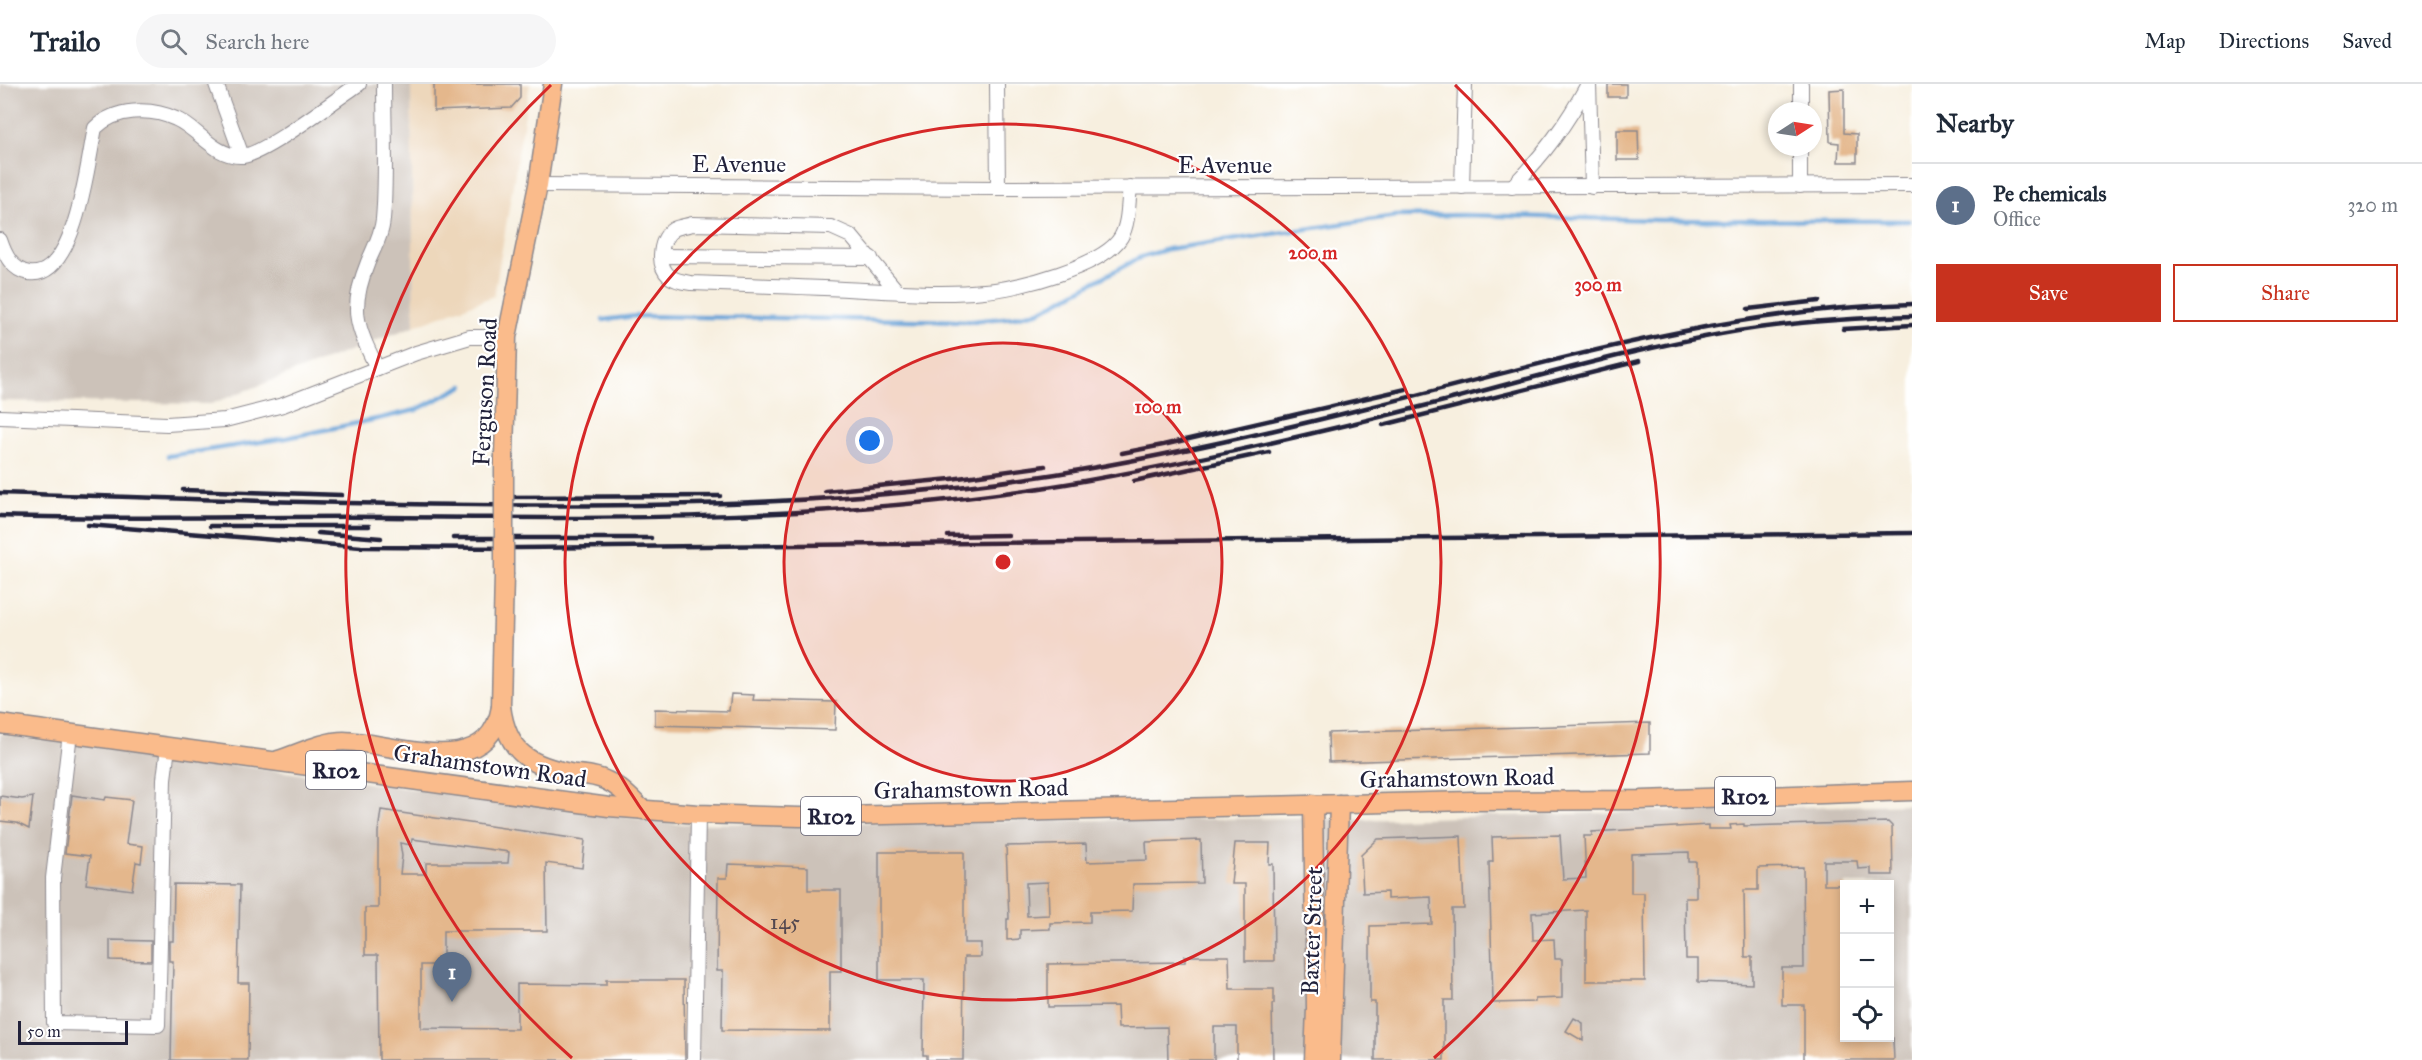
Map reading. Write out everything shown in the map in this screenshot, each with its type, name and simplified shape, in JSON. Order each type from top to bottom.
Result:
[{"type":"main road","name":"Ferguson Road","points":[[274,762],[338,741],[436,754],[460,752],[480,742],[494,729],[499,720],[504,575],[507,337],[538,185],[553,84]]},
{"type":"main road","name":"Ferguson Road","points":[[501,706],[507,733],[527,759],[544,767],[607,780],[643,810]]},
{"type":"main road","name":"Grahamstown Road","points":[[0,724],[643,810],[698,814],[820,816],[1313,804],[1641,800],[1912,791]]},
{"type":"main road","name":"Baxter Street","points":[[1313,804],[1316,1008],[1314,1060]]},
{"type":"main road","name":"Baxter Street","points":[[1331,1060],[1339,804]]},
{"type":"street","points":[[216,84],[242,156]]},
{"type":"street","points":[[0,240],[15,268],[29,273],[40,272],[51,265],[65,249],[79,209],[95,128],[104,119],[113,115],[130,111],[160,114],[178,119],[210,144],[230,155],[242,156],[264,148],[359,84]]},
{"type":"street","points":[[377,368],[362,336],[356,316],[358,297],[383,221],[384,84]]},
{"type":"street","points":[[997,84],[998,188]]},
{"type":"street","points":[[1462,187],[1465,84]]},
{"type":"street","points":[[1512,187],[1543,155],[1569,120],[1589,84]]},
{"type":"street","points":[[1589,84],[1592,187]]},
{"type":"street","points":[[1801,84],[1801,102]]},
{"type":"street","points":[[1800,156],[1800,186]]},
{"type":"street","name":"E Avenue","points":[[538,185],[998,188],[1912,185]]},
{"type":"street","points":[[897,291],[851,236],[831,227],[692,224],[675,229],[665,237],[661,256],[664,270],[670,276],[691,283],[897,291],[984,291],[1023,284],[1073,269],[1102,255],[1121,237],[1126,222],[1130,188]]},
{"type":"street","points":[[661,256],[870,258]]},
{"type":"street","points":[[0,417],[167,424],[225,420],[283,405],[416,353],[470,337],[507,337]]},
{"type":"street","points":[[70,734],[52,878],[54,1023],[158,1025],[164,779],[168,747]]},
{"type":"street","points":[[694,1060],[698,814]]},
{"type":"shaded area","points":[[0,84],[411,84],[414,326],[211,404],[0,401]]},
{"type":"shaded area","points":[[411,84],[530,84],[494,296],[414,326]]},
{"type":"shaded area","points":[[0,734],[677,824],[1304,818],[1358,820],[1912,804],[1912,1060],[0,1060]]},
{"type":"building","points":[[434,84],[520,84],[520,98],[511,108],[434,111]]},
{"type":"building","points":[[1608,84],[1626,84],[1626,97],[1608,97]]},
{"type":"building","points":[[1844,89],[1844,133],[1857,134],[1857,162],[1838,162],[1839,143],[1830,142],[1829,90]]},
{"type":"building","points":[[1617,130],[1638,130],[1639,160],[1617,160]]},
{"type":"building","points":[[731,694],[754,695],[753,700],[836,702],[835,730],[655,725],[655,709],[729,711]]},
{"type":"building","points":[[1650,723],[1650,753],[1329,762],[1328,733]]},
{"type":"building","points":[[72,795],[105,800],[106,797],[132,800],[126,844],[143,846],[141,863],[136,862],[132,890],[86,884],[90,856],[65,853]]},
{"type":"building","points":[[0,796],[22,799],[33,797],[29,829],[17,823],[0,821]]},
{"type":"building","points":[[381,810],[585,840],[582,868],[546,863],[547,931],[443,931],[443,965],[421,965],[421,1028],[517,1029],[517,984],[606,985],[606,980],[684,980],[685,1060],[379,1060],[378,955],[365,955],[365,908],[378,908],[378,832]],"holes":[[[412,839],[509,852],[508,863],[426,863],[426,874],[400,874],[402,856],[400,843],[411,845]]]},
{"type":"building","points":[[1888,822],[1892,826],[1893,875],[1871,875],[1871,868],[1858,869],[1857,861],[1824,861],[1824,885],[1840,885],[1840,1042],[1893,1042],[1894,1060],[1804,1060],[1804,1005],[1782,1005],[1782,968],[1804,968],[1803,867],[1758,868],[1758,890],[1744,890],[1745,957],[1752,957],[1752,984],[1698,982],[1698,959],[1686,959],[1685,898],[1696,898],[1696,862],[1689,862],[1689,852],[1631,854],[1631,893],[1644,893],[1645,981],[1586,981],[1586,910],[1532,913],[1533,940],[1554,939],[1555,959],[1562,959],[1562,998],[1535,999],[1535,1002],[1493,1003],[1489,862],[1493,862],[1492,837],[1560,835],[1563,879],[1586,878],[1584,836],[1592,836],[1592,832],[1708,825],[1708,829],[1731,829],[1730,825],[1744,824],[1744,826]]},
{"type":"building","points":[[1461,836],[1464,909],[1452,909],[1453,1000],[1444,1000],[1444,1060],[1375,1060],[1375,1002],[1370,1002],[1370,926],[1432,924],[1431,897],[1387,899],[1387,892],[1363,893],[1361,855],[1378,839]]},
{"type":"building","points":[[1201,840],[1202,883],[1133,884],[1132,911],[1090,912],[1090,922],[1050,923],[1050,929],[1020,930],[1020,939],[1007,940],[1007,919],[1009,919],[1006,846],[1086,844],[1087,862],[1147,860],[1146,842]],"holes":[[[1048,882],[1049,915],[1027,916],[1026,883]]]},
{"type":"building","points":[[1235,843],[1270,843],[1269,864],[1273,864],[1274,961],[1245,961],[1245,884],[1231,884]]},
{"type":"building","points":[[879,852],[964,852],[964,943],[981,943],[981,957],[964,957],[963,1060],[927,1060],[927,1055],[923,1055],[924,980],[879,980]]},
{"type":"building","points":[[728,864],[808,867],[808,890],[841,890],[841,971],[830,971],[830,1031],[722,1030],[723,971],[717,971],[718,878],[727,878]]},
{"type":"building","points":[[174,884],[240,885],[238,983],[249,983],[248,1060],[171,1060],[173,961],[169,961],[169,941],[173,941]]},
{"type":"building","points":[[110,940],[151,941],[151,961],[110,960]]},
{"type":"building","points":[[1185,956],[1229,956],[1230,989],[1274,989],[1273,1060],[1237,1060],[1237,1027],[1214,1027],[1214,1060],[1168,1060],[1167,1027],[1118,1028],[1117,1006],[1048,1007],[1048,964],[1185,962]]},
{"type":"building","points":[[1574,1018],[1583,1023],[1583,1041],[1566,1031]]},
{"type":"waterway","points":[[603,320],[636,316],[973,321],[1014,317],[1040,311],[1139,258],[1168,249],[1396,216],[1909,221]]},
{"type":"waterway","points":[[168,456],[286,438],[416,410],[463,386]]},
{"type":"railway","points":[[1748,309],[1819,301]]},
{"type":"railway","points":[[0,493],[297,502],[621,505],[767,502],[912,492],[1056,474],[1175,452],[1331,417],[1571,356],[1706,327],[1842,308],[1912,304]]},
{"type":"railway","points":[[0,516],[643,517],[813,511],[897,505],[1066,484],[1205,457],[1344,426],[1586,364],[1700,338],[1803,323],[1912,316]]},
{"type":"railway","points":[[1843,329],[1912,325]]},
{"type":"railway","points":[[1383,425],[1639,361]]},
{"type":"railway","points":[[1122,453],[1406,389]]},
{"type":"railway","points":[[1134,481],[1269,452]]},
{"type":"railway","points":[[825,491],[951,479],[1045,466]]},
{"type":"railway","points":[[183,490],[342,495]]},
{"type":"railway","points":[[498,497],[720,496]]},
{"type":"railway","points":[[88,525],[361,547],[520,548],[1912,533]]},
{"type":"railway","points":[[210,526],[369,526]]},
{"type":"railway","points":[[318,533],[381,538]]},
{"type":"railway","points":[[948,536],[1008,535]]},
{"type":"railway","points":[[453,538],[651,538]]},
{"type":"place","name":"Pe chemicals","points":[[452,1002]]}]
